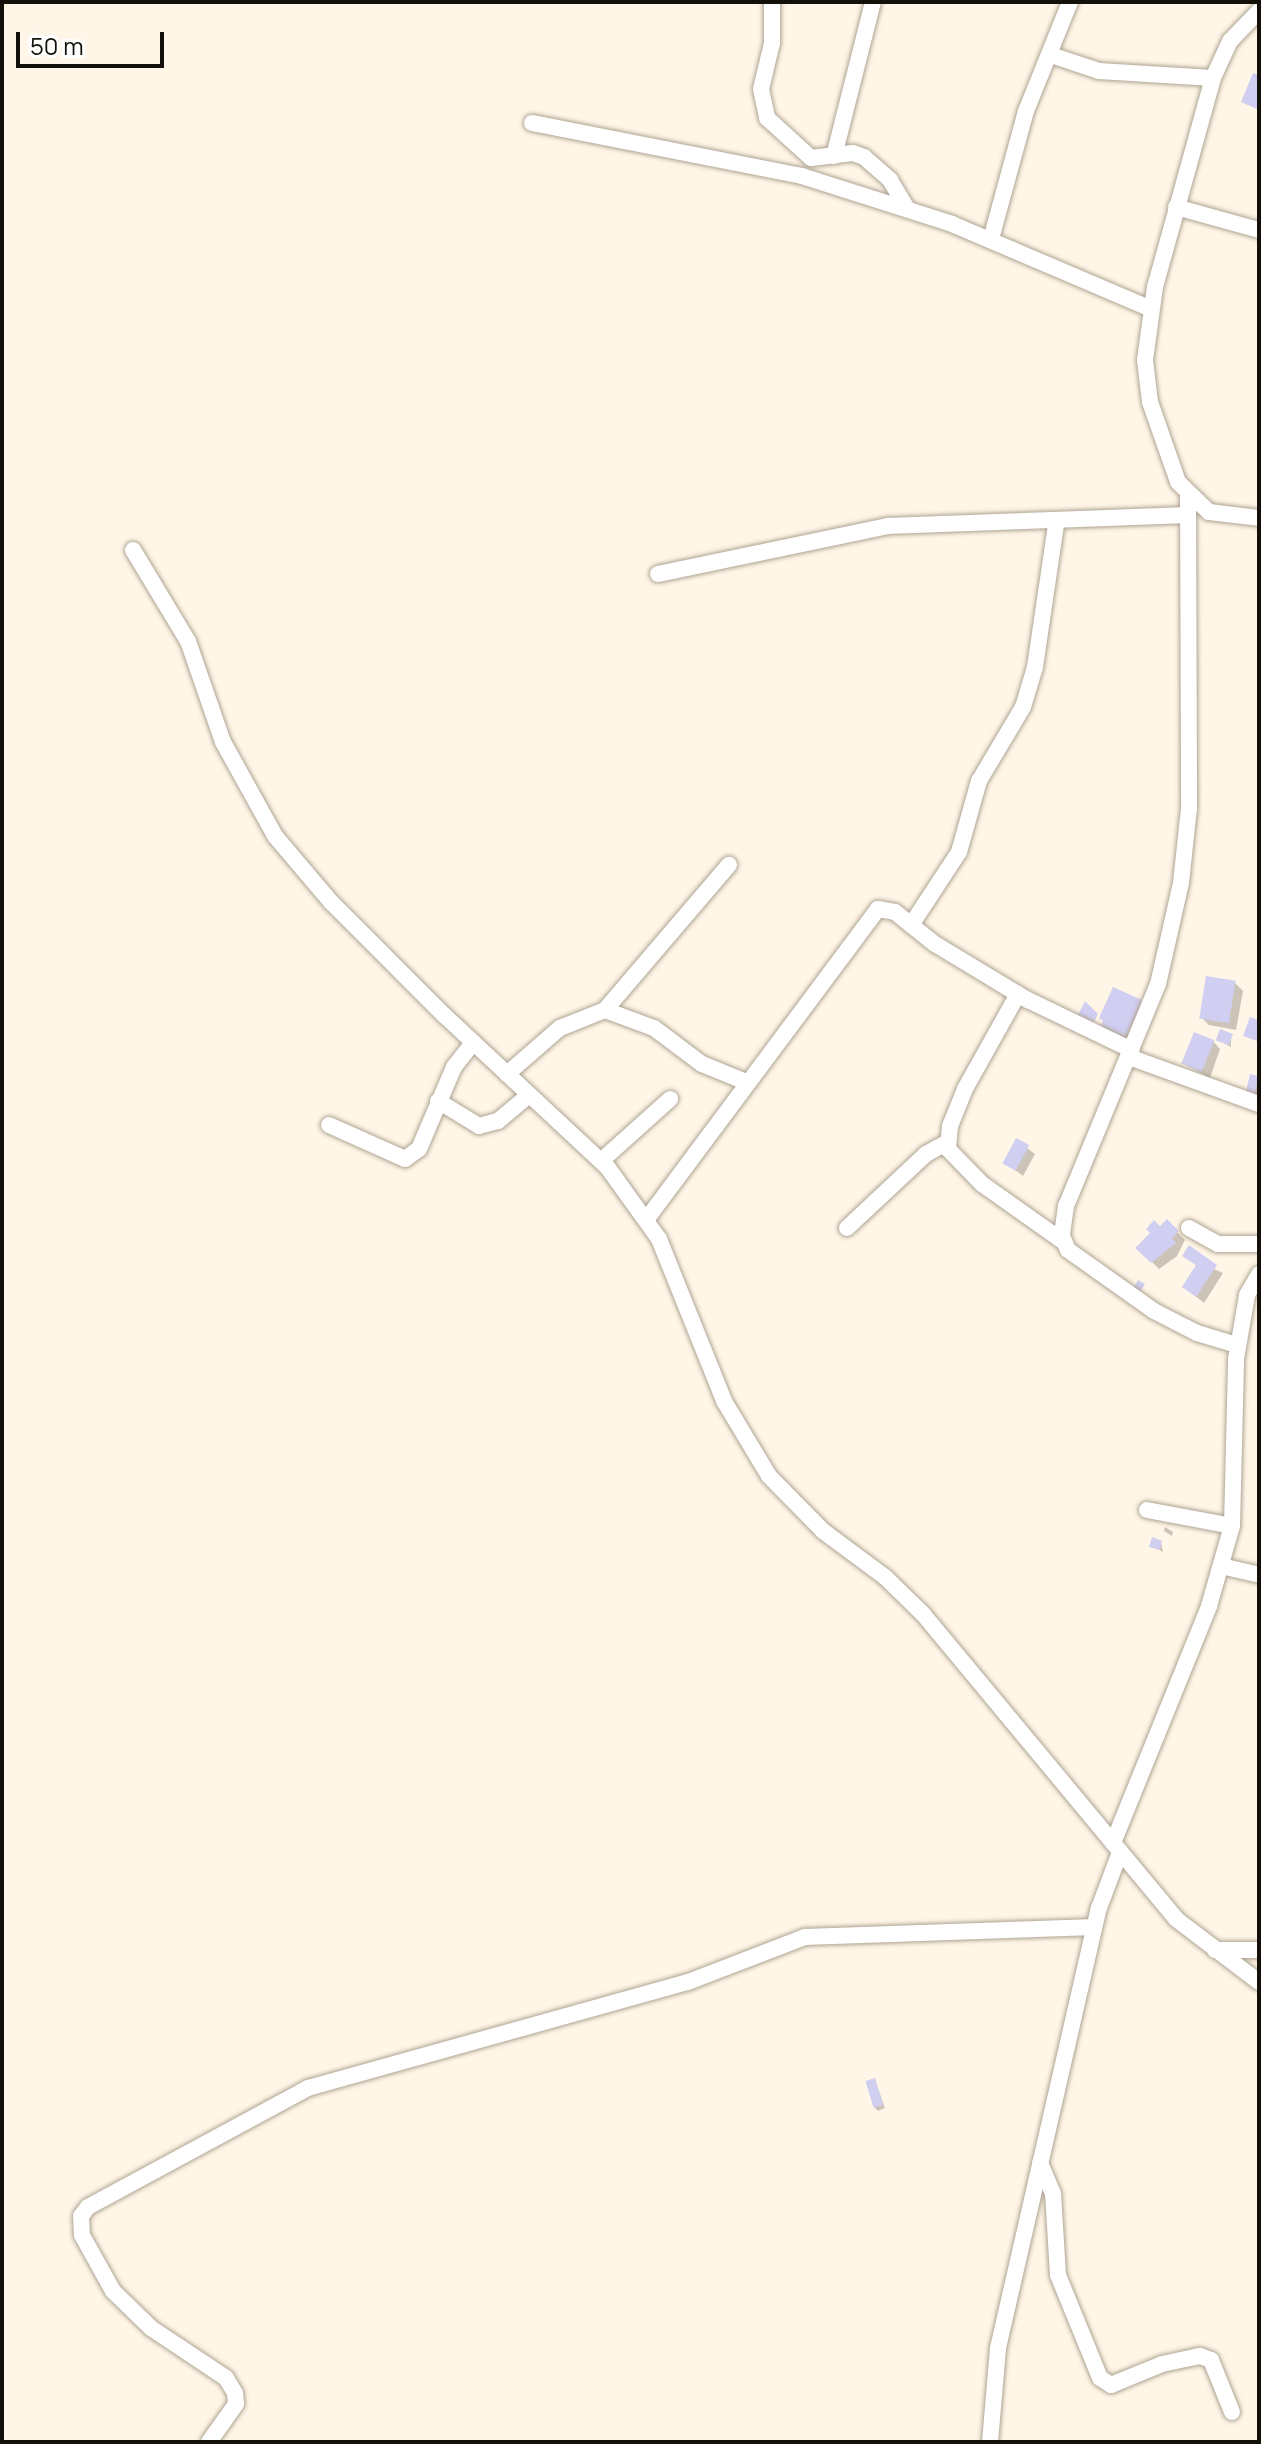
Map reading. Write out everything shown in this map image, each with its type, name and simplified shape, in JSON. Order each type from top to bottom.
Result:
[{"type":"street","points":[[772,2],[772,43],[761,89],[767,118],[811,158],[853,153],[864,157],[890,180],[907,208]]},
{"type":"street","points":[[834,156],[873,2]]},
{"type":"street","points":[[991,239],[1026,111],[1070,2]]},
{"type":"street","points":[[1259,11],[1230,41],[1213,78],[1151,309],[1145,360],[1150,402],[1163,447],[1188,494],[1209,512],[1259,518]]},
{"type":"street","points":[[1051,55],[1099,71],[1213,78]]},
{"type":"street","points":[[532,123],[802,176],[907,208],[991,239],[1151,309]]},
{"type":"street","points":[[1176,207],[1259,230]]},
{"type":"street","points":[[1064,1242],[1066,1206],[1130,1054],[1169,947],[1183,868],[1189,808],[1188,494]]},
{"type":"street","points":[[658,574],[888,526],[956,520],[1056,524],[1188,515]]},
{"type":"street","points":[[911,925],[959,852],[979,781],[1023,707],[1035,667],[1056,524]]},
{"type":"street","points":[[133,550],[188,641],[223,742],[275,836],[331,902],[473,1043],[601,1161],[646,1220],[676,1275],[724,1401],[769,1476],[823,1531],[885,1577],[923,1614],[1176,1919],[1259,1982]]},
{"type":"street","points":[[507,1074],[560,1028],[605,1010],[729,865]]},
{"type":"street","points":[[646,1220],[871,913],[884,907],[1018,994],[1130,1054],[1259,1104]]},
{"type":"street","points":[[1018,994],[965,1089],[948,1142],[958,1164],[1064,1242],[1068,1250],[1154,1311],[1197,1333],[1237,1345]]},
{"type":"street","points":[[605,1010],[654,1028],[702,1064],[746,1082]]},
{"type":"street","points":[[329,1125],[405,1159],[419,1149],[454,1067],[473,1043]]},
{"type":"street","points":[[438,1101],[479,1126],[498,1121],[529,1095]]},
{"type":"street","points":[[601,1161],[670,1099]]},
{"type":"street","points":[[847,1228],[926,1154],[948,1142]]},
{"type":"street","points":[[1189,1228],[1218,1244],[1259,1244]]},
{"type":"street","points":[[990,2442],[998,2348],[1094,1927],[1116,1848],[1221,1566],[1232,1526],[1237,1345],[1247,1295],[1259,1274]]},
{"type":"street","points":[[1147,1510],[1232,1526]]},
{"type":"street","points":[[1221,1566],[1259,1575]]},
{"type":"street","points":[[209,2442],[236,2404],[235,2393],[217,2370],[151,2328],[113,2291],[82,2235],[81,2216],[88,2207],[308,2088],[688,1982],[805,1937],[1094,1927]]},
{"type":"street","points":[[1215,1950],[1259,1950]]},
{"type":"street","points":[[1040,2163],[1053,2193],[1058,2275],[1100,2378],[1111,2385],[1162,2364],[1200,2356],[1211,2360],[1232,2412]]},
{"type":"building","points":[[1253,73],[1259,75],[1259,110],[1241,102]]},
{"type":"building","points":[[1206,976],[1236,981],[1229,1023],[1199,1018]]},
{"type":"building","points":[[1113,987],[1142,1000],[1125,1039],[1100,1028],[1103,1021],[1099,1018]]},
{"type":"building","points":[[1085,1001],[1098,1014],[1094,1022],[1078,1015]]},
{"type":"building","points":[[1250,1017],[1259,1020],[1257,1041],[1243,1036]]},
{"type":"building","points":[[1220,1029],[1233,1034],[1229,1045],[1216,1040]]},
{"type":"building","points":[[1194,1032],[1214,1040],[1202,1072],[1181,1064]]},
{"type":"building","points":[[1250,1074],[1259,1076],[1254,1097],[1245,1095]]},
{"type":"building","points":[[1016,1138],[1029,1145],[1016,1171],[1002,1164]]},
{"type":"building","points":[[1167,1219],[1179,1231],[1172,1238],[1176,1243],[1151,1263],[1135,1248],[1150,1233],[1146,1229],[1154,1220],[1160,1226]]},
{"type":"building","points":[[1189,1245],[1217,1265],[1196,1297],[1182,1287],[1196,1265],[1182,1256]]},
{"type":"building","points":[[1138,1280],[1145,1284],[1140,1293],[1133,1289]]},
{"type":"building","points":[[1152,1537],[1162,1541],[1160,1550],[1149,1547]]},
{"type":"building","points":[[875,2078],[883,2105],[874,2108],[865,2081]]}]
